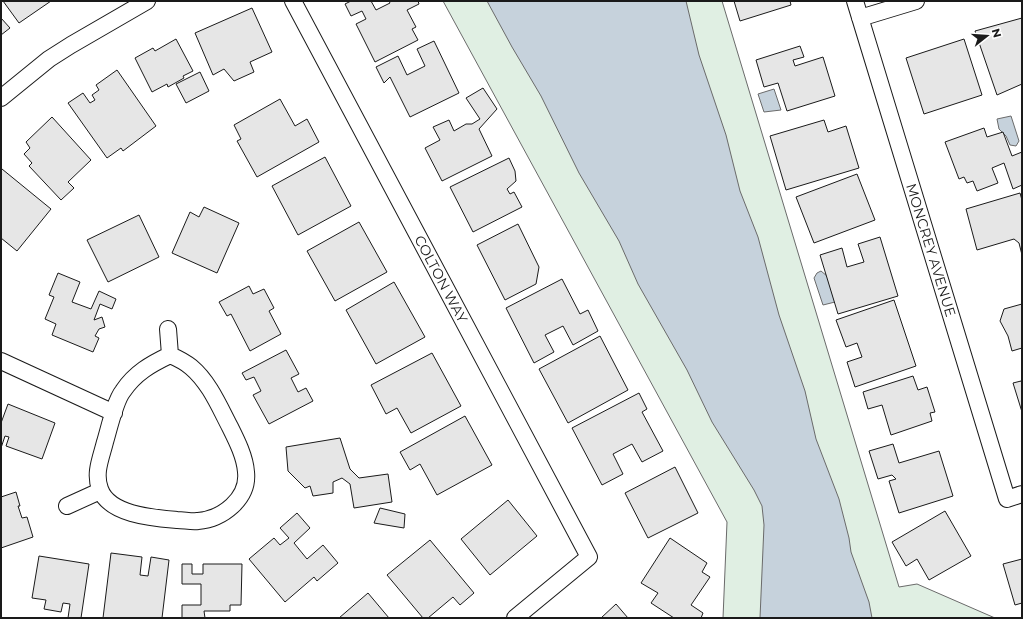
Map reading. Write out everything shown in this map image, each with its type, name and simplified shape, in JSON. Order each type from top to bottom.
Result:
[{"type":"street","points":[[1,98],[65,48],[148,1]]},
{"type":"street","name":"COLTON WAY","points":[[293,1],[588,557],[515,618]]},
{"type":"street","name":"MONCREY AVENUE","points":[[855,1],[1015,496]]},
{"type":"street","points":[[860,18],[916,1]]},
{"type":"street","points":[[168,329],[170,355]]},
{"type":"street","points":[[170,355],[190,366],[203,379],[234,436],[242,455],[247,473],[243,490],[233,506],[218,516],[198,521],[157,518],[122,510],[108,502],[100,491],[97,476],[99,462],[122,392],[148,366],[170,355]]},
{"type":"street","points":[[1,361],[114,414]]},
{"type":"street","points":[[67,506],[100,491]]},
{"type":"green space","points":[[443,1],[722,1],[899,587],[917,584],[995,618],[723,618],[727,522]]},
{"type":"shaded area","points":[[487,1],[686,1],[699,55],[726,135],[740,191],[758,237],[779,315],[805,391],[816,439],[839,499],[851,552],[869,602],[872,618],[760,618],[764,525],[762,506],[754,490],[712,422],[687,370],[638,284],[619,241],[579,173],[541,96]]},
{"type":"shaded area","points":[[774,89],[781,110],[764,112],[758,94]]},
{"type":"shaded area","points":[[1011,116],[1019,141],[1016,146],[1010,145],[1006,136],[999,129],[997,119]]},
{"type":"shaded area","points":[[821,271],[827,276],[835,302],[823,305],[814,278],[817,273]]},
{"type":"building","points":[[3,1],[51,1],[19,23]]},
{"type":"building","points":[[351,1],[371,1],[376,10],[390,3],[389,1],[418,1],[419,4],[407,10],[416,27],[412,29],[418,40],[375,62],[356,24],[366,19],[362,11],[351,16],[345,4]]},
{"type":"building","points":[[734,1],[790,1],[791,5],[740,21]]},
{"type":"building","points":[[252,8],[272,52],[250,62],[254,72],[234,81],[224,69],[213,75],[195,33]]},
{"type":"building","points":[[1,18],[10,28],[1,35]]},
{"type":"building","points":[[1022,18],[1022,84],[997,95],[975,31]]},
{"type":"building","points":[[176,39],[193,71],[168,87],[167,84],[152,92],[135,58],[153,48],[155,51]]},
{"type":"building","points":[[964,39],[982,95],[924,114],[906,58]]},
{"type":"building","points":[[434,41],[459,93],[410,117],[390,77],[384,83],[376,67],[398,56],[407,75],[425,66],[417,49]]},
{"type":"building","points":[[800,46],[804,57],[793,60],[795,66],[823,57],[835,96],[787,111],[778,83],[764,87],[756,60]]},
{"type":"building","points":[[117,70],[156,126],[123,151],[121,148],[107,158],[68,103],[83,93],[90,103],[95,100],[92,95],[99,90],[96,85]]},
{"type":"building","points":[[200,72],[209,91],[186,103],[176,84]]},
{"type":"building","points":[[483,88],[497,109],[479,129],[492,156],[442,181],[425,148],[440,140],[433,127],[449,120],[454,131],[466,124],[472,124],[480,119],[466,98]]},
{"type":"building","points":[[280,99],[295,126],[307,119],[319,142],[257,177],[237,141],[241,139],[234,125]]},
{"type":"building","points":[[52,117],[91,160],[68,182],[74,188],[61,200],[29,166],[32,163],[24,154],[30,148],[26,142]]},
{"type":"building","points":[[824,120],[828,132],[846,126],[859,168],[786,190],[770,136]]},
{"type":"building","points":[[984,128],[987,137],[1003,132],[1012,156],[1022,152],[1022,185],[1013,189],[1004,163],[992,168],[998,183],[977,191],[973,181],[967,183],[964,177],[959,179],[945,142]]},
{"type":"building","points":[[325,157],[351,206],[298,235],[272,186]]},
{"type":"building","points":[[509,158],[515,171],[516,181],[507,189],[510,194],[514,192],[522,207],[473,232],[450,187]]},
{"type":"building","points":[[1,169],[51,209],[17,251],[1,238]]},
{"type":"building","points":[[857,174],[875,220],[814,243],[796,197]]},
{"type":"building","points":[[1020,193],[1022,200],[1022,255],[1019,243],[1014,239],[977,250],[966,209]]},
{"type":"building","points":[[204,207],[239,223],[217,273],[172,253],[190,212],[199,217]]},
{"type":"building","points":[[139,215],[159,257],[108,282],[87,240]]},
{"type":"building","points":[[359,222],[387,272],[335,301],[307,251]]},
{"type":"building","points":[[518,224],[539,267],[536,284],[505,300],[477,245]]},
{"type":"building","points":[[880,237],[898,296],[838,314],[820,255],[842,248],[847,267],[864,262],[858,244]]},
{"type":"building","points":[[58,273],[80,282],[72,302],[91,309],[99,291],[116,299],[112,309],[100,304],[94,320],[102,317],[105,327],[99,329],[95,336],[99,338],[93,352],[52,335],[56,324],[45,319],[54,297],[49,295]]},
{"type":"building","points":[[562,279],[580,314],[588,310],[598,331],[573,345],[563,326],[545,335],[554,352],[534,363],[506,308]]},
{"type":"building","points":[[394,282],[425,337],[376,364],[346,310]]},
{"type":"building","points":[[249,286],[253,294],[264,289],[274,308],[269,311],[281,334],[250,351],[231,314],[227,316],[219,302]]},
{"type":"building","points":[[894,300],[916,366],[855,387],[847,362],[862,357],[857,343],[846,347],[836,320]]},
{"type":"building","points":[[1022,304],[1022,348],[1012,351],[1008,336],[1000,321],[1004,309]]},
{"type":"building","points":[[600,336],[628,390],[568,423],[539,369]]},
{"type":"building","points":[[286,350],[299,374],[291,378],[298,392],[306,388],[313,401],[269,424],[253,395],[261,391],[254,377],[246,380],[242,373]]},
{"type":"building","points":[[432,353],[461,406],[411,433],[397,408],[386,414],[371,385]]},
{"type":"building","points":[[913,376],[918,390],[927,387],[935,412],[930,413],[932,421],[891,435],[882,405],[868,409],[863,392]]},
{"type":"building","points":[[1021,381],[1022,383],[1022,412],[1013,383]]},
{"type":"building","points":[[639,393],[647,409],[642,412],[663,451],[642,462],[632,444],[613,454],[623,474],[602,485],[572,428]]},
{"type":"building","points":[[8,404],[55,423],[42,459],[6,446],[9,437],[5,436],[1,448],[1,423]]},
{"type":"building","points":[[465,416],[492,465],[437,495],[420,464],[410,470],[400,452]]},
{"type":"building","points":[[340,438],[350,469],[359,478],[388,474],[392,502],[354,508],[350,484],[342,478],[333,482],[333,493],[313,496],[310,486],[305,488],[288,471],[286,447]]},
{"type":"building","points":[[893,444],[899,463],[939,451],[953,496],[899,513],[889,481],[896,479],[892,475],[878,479],[869,451]]},
{"type":"building","points":[[675,467],[698,513],[648,538],[625,493]]},
{"type":"building","points":[[16,492],[22,518],[27,517],[33,537],[1,548],[1,497]]},
{"type":"building","points":[[508,500],[537,536],[490,575],[461,539]]},
{"type":"building","points":[[380,508],[405,514],[404,528],[374,523]]},
{"type":"building","points":[[945,511],[971,556],[929,580],[917,559],[906,566],[892,542]]},
{"type":"building","points":[[297,513],[310,528],[294,543],[307,559],[323,545],[338,563],[317,581],[314,577],[285,602],[249,559],[274,538],[280,545],[289,538],[280,528]]},
{"type":"building","points":[[670,538],[707,563],[702,572],[710,577],[691,605],[703,613],[701,618],[674,618],[651,603],[658,593],[641,583]]},
{"type":"building","points":[[430,540],[474,593],[460,605],[453,597],[428,618],[423,618],[387,575]]},
{"type":"building","points":[[111,553],[142,557],[140,575],[148,576],[151,557],[169,560],[162,618],[103,618]]},
{"type":"building","points":[[39,556],[89,564],[81,618],[68,618],[70,604],[63,603],[61,612],[44,609],[46,600],[32,598]]},
{"type":"building","points":[[1022,559],[1022,603],[1015,605],[1003,564]]},
{"type":"building","points":[[182,564],[192,564],[192,574],[203,574],[203,564],[242,564],[241,605],[230,605],[230,611],[204,611],[205,618],[182,618],[182,605],[201,605],[201,584],[182,584]]},
{"type":"building","points":[[368,593],[389,618],[339,618]]},
{"type":"building","points":[[616,604],[628,618],[601,618]]}]
